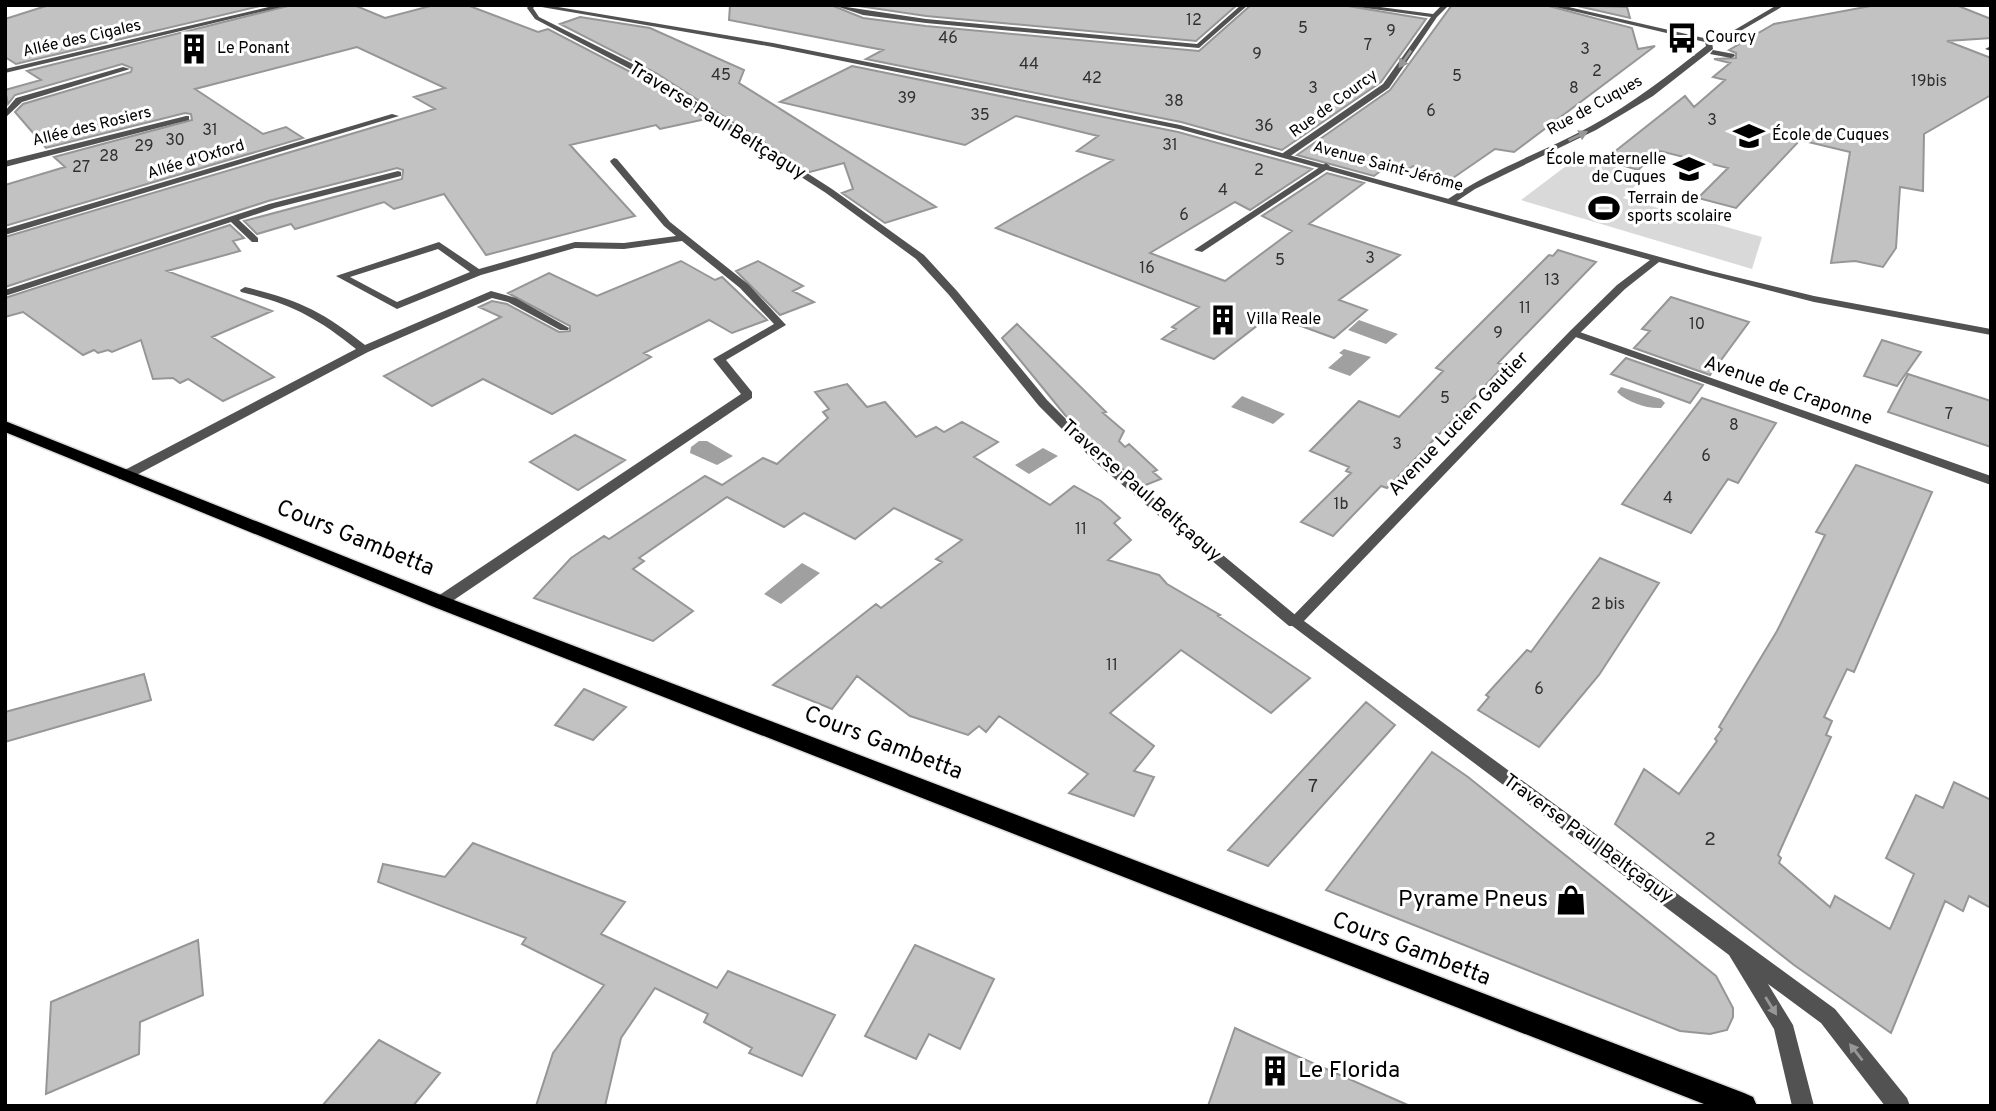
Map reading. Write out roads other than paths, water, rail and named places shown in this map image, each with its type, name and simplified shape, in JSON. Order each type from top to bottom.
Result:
[{"type":"main road","name":"Cours Gambetta","points":[[5,426],[440,602],[1744,1106]]},
{"type":"street","name":"Allée des Cigales","points":[[5,71],[288,5]]},
{"type":"street","name":"Avenue Saint-Jérôme","points":[[533,5],[773,45]]},
{"type":"street","name":"Traverse Paul Beltçaguy","points":[[533,5],[530,8],[537,18],[652,77],[829,191],[920,257],[1043,403],[1098,458],[1294,622],[1828,1016],[1899,1106]]},
{"type":"street","name":"Avenue Saint-Jérôme","points":[[572,5],[1180,127],[1657,259],[1814,299],[1991,332]]},
{"type":"street","points":[[836,5],[863,13],[926,21],[1199,46],[1245,5]]},
{"type":"street","points":[[1347,5],[1435,16]]},
{"type":"street","name":"Rue de Courcy","points":[[1286,155],[1386,86],[1435,16],[1446,5]]},
{"type":"street","points":[[1550,5],[1708,41],[1728,36],[1782,5]]},
{"type":"street","name":"Rue de Cuques","points":[[1451,201],[1472,187],[1593,128],[1650,94],[1710,47],[1708,41]]},
{"type":"street","points":[[1713,52],[1731,56]]},
{"type":"street","points":[[5,116],[19,100],[126,69]]},
{"type":"street","name":"Allée d'Oxford","points":[[5,232],[395,116]]},
{"type":"street","name":"Allée des Rosiers","points":[[5,164],[186,118]]},
{"type":"street","points":[[440,602],[748,395],[719,359],[781,325],[744,286],[667,224],[614,161]]},
{"type":"street","points":[[1199,250],[1326,166]]},
{"type":"street","points":[[5,293],[233,219],[398,174]]},
{"type":"street","points":[[233,219],[255,240]]},
{"type":"street","points":[[477,273],[439,245],[341,276],[397,306],[477,273],[575,246],[624,246],[685,238]]},
{"type":"street","name":"Avenue Lucien Gautier","points":[[1294,622],[1574,333],[1621,288],[1657,259]]},
{"type":"street","points":[[245,290],[290,299],[322,316],[364,350]]},
{"type":"street","points":[[124,476],[364,350],[491,294],[512,300],[564,328]]},
{"type":"street","name":"Avenue de Craponne","points":[[1574,333],[1991,481]]},
{"type":"street","name":"Traverse Paul Beltçaguy","points":[[1735,948],[1783,1025],[1803,1106]]},
{"type":"place","name":"Courcy","points":[[1682,38]]},
{"type":"place","name":"Le Ponant","points":[[194,49]]},
{"type":"place","name":"École de Cuques","points":[[1749,136]]},
{"type":"place","name":"École maternelle de Cuques","points":[[1689,169]]},
{"type":"place","name":"Terrain de sports scolaire","points":[[1604,208]]},
{"type":"place","name":"Villa Reale","points":[[1223,320]]},
{"type":"place","name":"Pyrame Pneus","points":[[1571,900]]},
{"type":"place","name":"Le Florida","points":[[1275,1071]]}]
